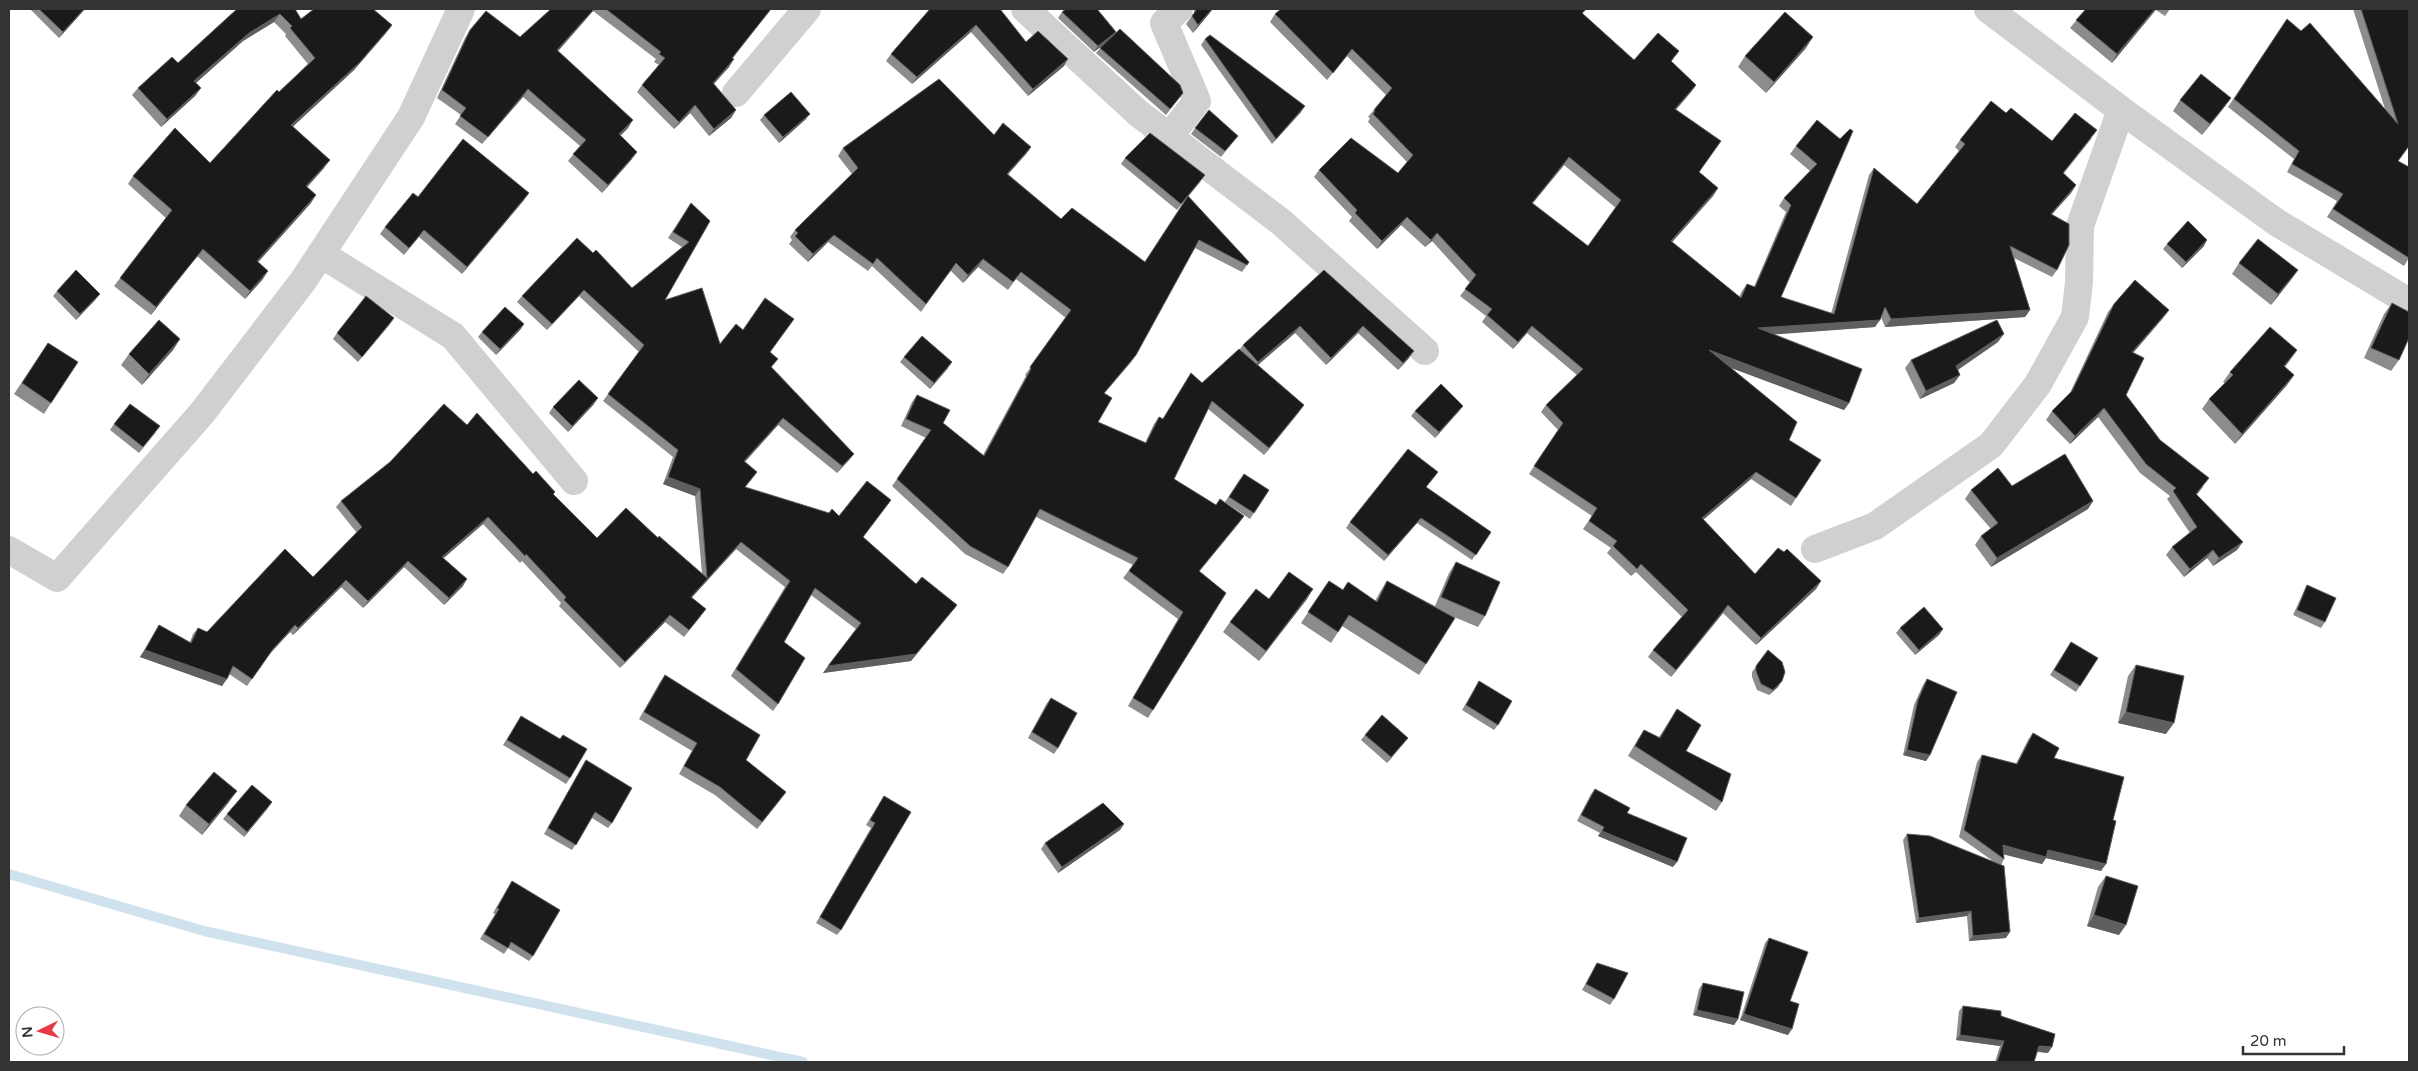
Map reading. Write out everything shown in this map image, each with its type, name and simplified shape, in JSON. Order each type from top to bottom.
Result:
[{"type":"street","points":[[9,550],[57,578],[202,413],[303,281],[411,117],[461,9]]},
{"type":"street","points":[[736,93],[807,9]]},
{"type":"street","points":[[1025,9],[1138,113],[1281,222],[1425,351]]},
{"type":"street","points":[[1169,137],[1197,101],[1164,23],[1179,9]]},
{"type":"street","points":[[1988,9],[2121,110],[2276,222],[2409,302]]},
{"type":"street","points":[[1815,548],[1875,526],[1991,445],[2038,384],[2075,317],[2079,282],[2080,226],[2121,110]]},
{"type":"street","points":[[321,254],[453,336],[574,481]]},
{"type":"building","points":[[39,9],[84,9],[63,32]]},
{"type":"building","points":[[237,9],[295,9],[301,19],[314,9],[373,9],[392,25],[360,62],[291,125],[330,160],[306,186],[316,195],[257,261],[268,271],[250,291],[203,249],[156,307],[120,278],[172,210],[133,176],[175,128],[210,163],[277,90],[279,92],[315,58],[290,28],[292,26],[280,14],[249,33],[194,81],[201,88],[167,119],[138,88],[172,57],[178,63]]},
{"type":"building","points":[[551,9],[594,9],[557,50],[633,120],[619,134],[637,152],[608,185],[573,154],[586,140],[528,89],[488,137],[460,116],[466,108],[442,90],[470,30],[486,11],[520,37]]},
{"type":"building","points":[[606,9],[771,9],[732,58],[734,59],[713,83],[736,110],[714,129],[695,105],[679,122],[642,85],[665,58],[659,54],[661,52]]},
{"type":"building","points":[[930,9],[1000,9],[1026,42],[1038,31],[1068,59],[1033,89],[976,25],[917,77],[891,54]]},
{"type":"building","points":[[1066,9],[1097,9],[1116,32],[1098,46],[1062,12]]},
{"type":"building","points":[[1197,9],[1212,9],[1198,25],[1192,16]]},
{"type":"building","points":[[1281,9],[1586,9],[1582,13],[1634,60],[1658,33],[1679,51],[1671,61],[1696,85],[1675,109],[1721,141],[1699,172],[1718,188],[1671,241],[1741,298],[1747,284],[1755,287],[1791,205],[1784,198],[1817,164],[1796,146],[1817,120],[1840,139],[1850,129],[1853,131],[1781,297],[1834,314],[1874,168],[1917,204],[1965,144],[1960,140],[1991,101],[2006,113],[2011,108],[2052,141],[2075,113],[2097,130],[2063,173],[2076,185],[2051,214],[2069,224],[2069,245],[2057,270],[2010,246],[2030,310],[1891,319],[1885,307],[1880,320],[1758,328],[1862,369],[1849,403],[1709,350],[1797,422],[1789,440],[1821,460],[1796,498],[1756,472],[1702,518],[1755,574],[1778,548],[1784,552],[1787,549],[1821,581],[1761,638],[1728,605],[1676,670],[1653,650],[1688,610],[1641,564],[1637,569],[1613,546],[1617,541],[1589,521],[1597,508],[1534,466],[1563,423],[1546,405],[1583,369],[1532,326],[1518,342],[1487,315],[1492,309],[1465,289],[1476,275],[1437,233],[1431,240],[1407,217],[1382,241],[1355,213],[1357,210],[1319,170],[1351,138],[1398,173],[1413,155],[1373,114],[1374,110],[1392,88],[1352,49],[1333,73],[1275,14]],"holes":[[[1569,157],[1621,200],[1588,246],[1532,203]]]},
{"type":"building","points":[[2086,9],[2155,9],[2117,54],[2076,20]]},
{"type":"building","points":[[2361,9],[2409,9],[2409,146],[2398,161],[2409,167],[2409,258],[2333,209],[2343,194],[2292,164],[2299,151],[2234,99],[2287,19],[2301,31],[2310,23],[2398,124]]},
{"type":"building","points":[[1785,12],[1813,37],[1774,82],[1745,56]]},
{"type":"building","points":[[1120,29],[1180,85],[1183,93],[1170,109],[1100,48]]},
{"type":"building","points":[[1210,35],[1305,106],[1276,139],[1205,39]]},
{"type":"building","points":[[2201,74],[2231,98],[2210,124],[2180,100]]},
{"type":"building","points":[[939,79],[994,135],[1003,123],[1031,147],[1007,174],[1061,219],[1072,208],[1145,262],[1188,196],[1249,262],[1247,265],[1199,240],[1136,355],[1104,393],[1112,398],[1098,422],[1146,443],[1159,417],[1163,419],[1191,373],[1202,383],[1239,349],[1304,405],[1269,448],[1212,401],[1174,479],[1216,505],[1220,499],[1244,516],[1199,571],[1226,593],[1153,710],[1133,698],[1183,612],[1129,571],[1138,558],[1040,509],[1008,567],[970,546],[897,479],[931,430],[906,419],[917,395],[950,410],[943,423],[984,456],[1031,369],[1030,367],[1071,310],[1021,272],[1013,282],[983,259],[968,275],[956,263],[926,304],[877,258],[873,264],[834,235],[813,254],[795,236],[798,233],[795,230],[858,168],[843,148]]},
{"type":"building","points":[[791,92],[810,114],[783,137],[764,115]]},
{"type":"building","points":[[1209,110],[1238,136],[1225,151],[1195,128]]},
{"type":"building","points":[[1150,133],[1205,175],[1181,204],[1125,158]]},
{"type":"building","points":[[463,139],[529,193],[467,267],[424,230],[409,248],[385,227],[413,193],[418,197]]},
{"type":"building","points":[[691,203],[710,221],[665,300],[702,288],[720,344],[736,324],[743,330],[765,298],[794,319],[770,352],[778,359],[771,367],[854,454],[842,466],[783,418],[744,461],[757,472],[745,487],[829,513],[832,509],[839,516],[867,481],[891,500],[863,537],[916,584],[922,577],[957,605],[916,654],[828,666],[861,623],[815,588],[784,642],[805,658],[778,704],[736,669],[790,581],[741,542],[691,597],[706,609],[689,630],[670,615],[625,662],[564,600],[566,597],[526,554],[525,556],[488,517],[442,557],[467,579],[449,598],[408,561],[368,601],[346,580],[298,628],[295,625],[273,649],[252,679],[233,666],[227,679],[145,650],[159,625],[191,643],[198,628],[207,632],[285,549],[313,577],[362,527],[341,501],[390,462],[444,404],[467,425],[477,413],[533,474],[536,471],[555,492],[553,494],[597,538],[626,508],[658,538],[659,536],[707,578],[700,489],[668,477],[678,450],[608,394],[644,345],[584,290],[552,324],[522,296],[577,238],[593,253],[596,250],[632,288],[689,242],[673,232]]},
{"type":"building","points":[[2188,221],[2207,240],[2186,262],[2167,244]]},
{"type":"building","points":[[2258,239],[2298,270],[2278,294],[2239,263]]},
{"type":"building","points":[[76,270],[100,294],[80,314],[57,291]]},
{"type":"building","points":[[1324,270],[1414,351],[1403,363],[1363,326],[1331,358],[1300,326],[1258,362],[1243,345]]},
{"type":"building","points":[[2135,280],[2169,310],[2132,352],[2144,358],[2126,395],[2160,440],[2209,478],[2196,494],[2243,542],[2219,558],[2213,550],[2190,569],[2172,547],[2197,527],[2173,491],[2176,488],[2146,464],[2104,408],[2075,436],[2052,411],[2072,391],[2114,304]]},
{"type":"building","points":[[366,296],[394,318],[362,357],[337,333]]},
{"type":"building","points":[[2392,303],[2409,312],[2409,338],[2399,360],[2371,348]]},
{"type":"building","points":[[505,307],[524,324],[500,349],[482,332]]},
{"type":"building","points":[[159,320],[180,339],[149,374],[129,354]]},
{"type":"building","points":[[1997,320],[2004,334],[1956,366],[1960,375],[1926,391],[1911,360]]},
{"type":"building","points":[[2270,327],[2297,350],[2284,366],[2294,375],[2242,434],[2209,399],[2233,375],[2230,372]]},
{"type":"building","points":[[922,336],[952,362],[934,383],[904,357]]},
{"type":"building","points":[[48,343],[78,362],[51,403],[22,383]]},
{"type":"building","points":[[579,380],[598,398],[572,426],[553,407]]},
{"type":"building","points":[[1441,384],[1463,406],[1439,432],[1415,411]]},
{"type":"building","points":[[130,404],[160,426],[143,447],[114,424]]},
{"type":"building","points":[[1408,449],[1438,472],[1426,487],[1491,532],[1476,555],[1421,518],[1388,555],[1350,522]]},
{"type":"building","points":[[2065,454],[2093,501],[1997,558],[1981,536],[1998,523],[1971,490],[1998,468],[2012,486]]},
{"type":"building","points":[[1244,474],[1269,490],[1254,513],[1229,497]]},
{"type":"building","points":[[1456,562],[1500,582],[1485,616],[1441,597]]},
{"type":"building","points":[[1289,572],[1313,589],[1266,651],[1230,622],[1256,589],[1269,599]]},
{"type":"building","points":[[1329,581],[1343,590],[1348,582],[1377,602],[1387,581],[1455,618],[1426,664],[1349,615],[1338,632],[1308,612]]},
{"type":"building","points":[[2307,585],[2336,598],[2325,622],[2297,610]]},
{"type":"building","points":[[1924,607],[1943,629],[1919,650],[1900,628]]},
{"type":"building","points":[[2071,642],[2098,658],[2080,686],[2054,670]]},
{"type":"building","points":[[1768,650],[1782,662],[1785,672],[1782,681],[1773,690],[1761,684],[1756,671],[1756,666]]},
{"type":"building","points":[[2136,665],[2184,676],[2174,723],[2126,712]]},
{"type":"building","points":[[665,675],[760,735],[746,760],[786,792],[762,822],[720,787],[684,766],[697,743],[644,712]]},
{"type":"building","points":[[1927,679],[1957,692],[1930,755],[1907,750],[1918,700]]},
{"type":"building","points":[[1479,681],[1512,701],[1498,725],[1466,705]]},
{"type":"building","points":[[1051,698],[1077,713],[1058,748],[1032,732]]},
{"type":"building","points":[[1677,709],[1701,725],[1686,751],[1731,774],[1722,802],[1635,746],[1644,730],[1660,738]]},
{"type":"building","points":[[1382,715],[1408,738],[1391,757],[1365,735]]},
{"type":"building","points":[[521,716],[560,739],[563,735],[587,749],[570,778],[507,740]]},
{"type":"building","points":[[2033,733],[2059,748],[2054,758],[2124,777],[2113,820],[2116,821],[2106,864],[2048,850],[2046,857],[2003,845],[2004,859],[1964,830],[1982,755],[2017,764]]},
{"type":"building","points":[[586,760],[632,788],[612,823],[595,812],[576,845],[548,828]]},
{"type":"building","points":[[214,772],[237,791],[209,824],[186,805]]},
{"type":"building","points":[[252,785],[272,802],[247,832],[227,814]]},
{"type":"building","points":[[1595,789],[1630,808],[1627,813],[1687,838],[1677,862],[1602,831],[1604,827],[1581,815]]},
{"type":"building","points":[[884,796],[911,812],[841,930],[820,917],[875,823],[870,820]]},
{"type":"building","points":[[1103,803],[1124,824],[1062,867],[1045,843]]},
{"type":"building","points":[[1907,834],[1930,836],[2004,866],[2010,932],[1973,936],[1971,911],[1919,918]]},
{"type":"building","points":[[2106,876],[2138,886],[2126,925],[2094,915]]},
{"type":"building","points":[[512,881],[560,910],[533,956],[511,942],[508,948],[484,934],[499,909],[497,908]]},
{"type":"building","points":[[1769,938],[1808,952],[1790,1001],[1799,1004],[1792,1029],[1744,1014]]},
{"type":"building","points":[[1597,963],[1628,973],[1614,999],[1586,984]]},
{"type":"building","points":[[1703,983],[1744,992],[1738,1019],[1697,1010]]},
{"type":"building","points":[[1963,1006],[2001,1011],[2001,1016],[2055,1034],[2052,1047],[2039,1046],[2034,1062],[1997,1062],[2004,1041],[1960,1035]]},
{"type":"waterway","points":[[9,874],[204,931],[803,1062]]}]
